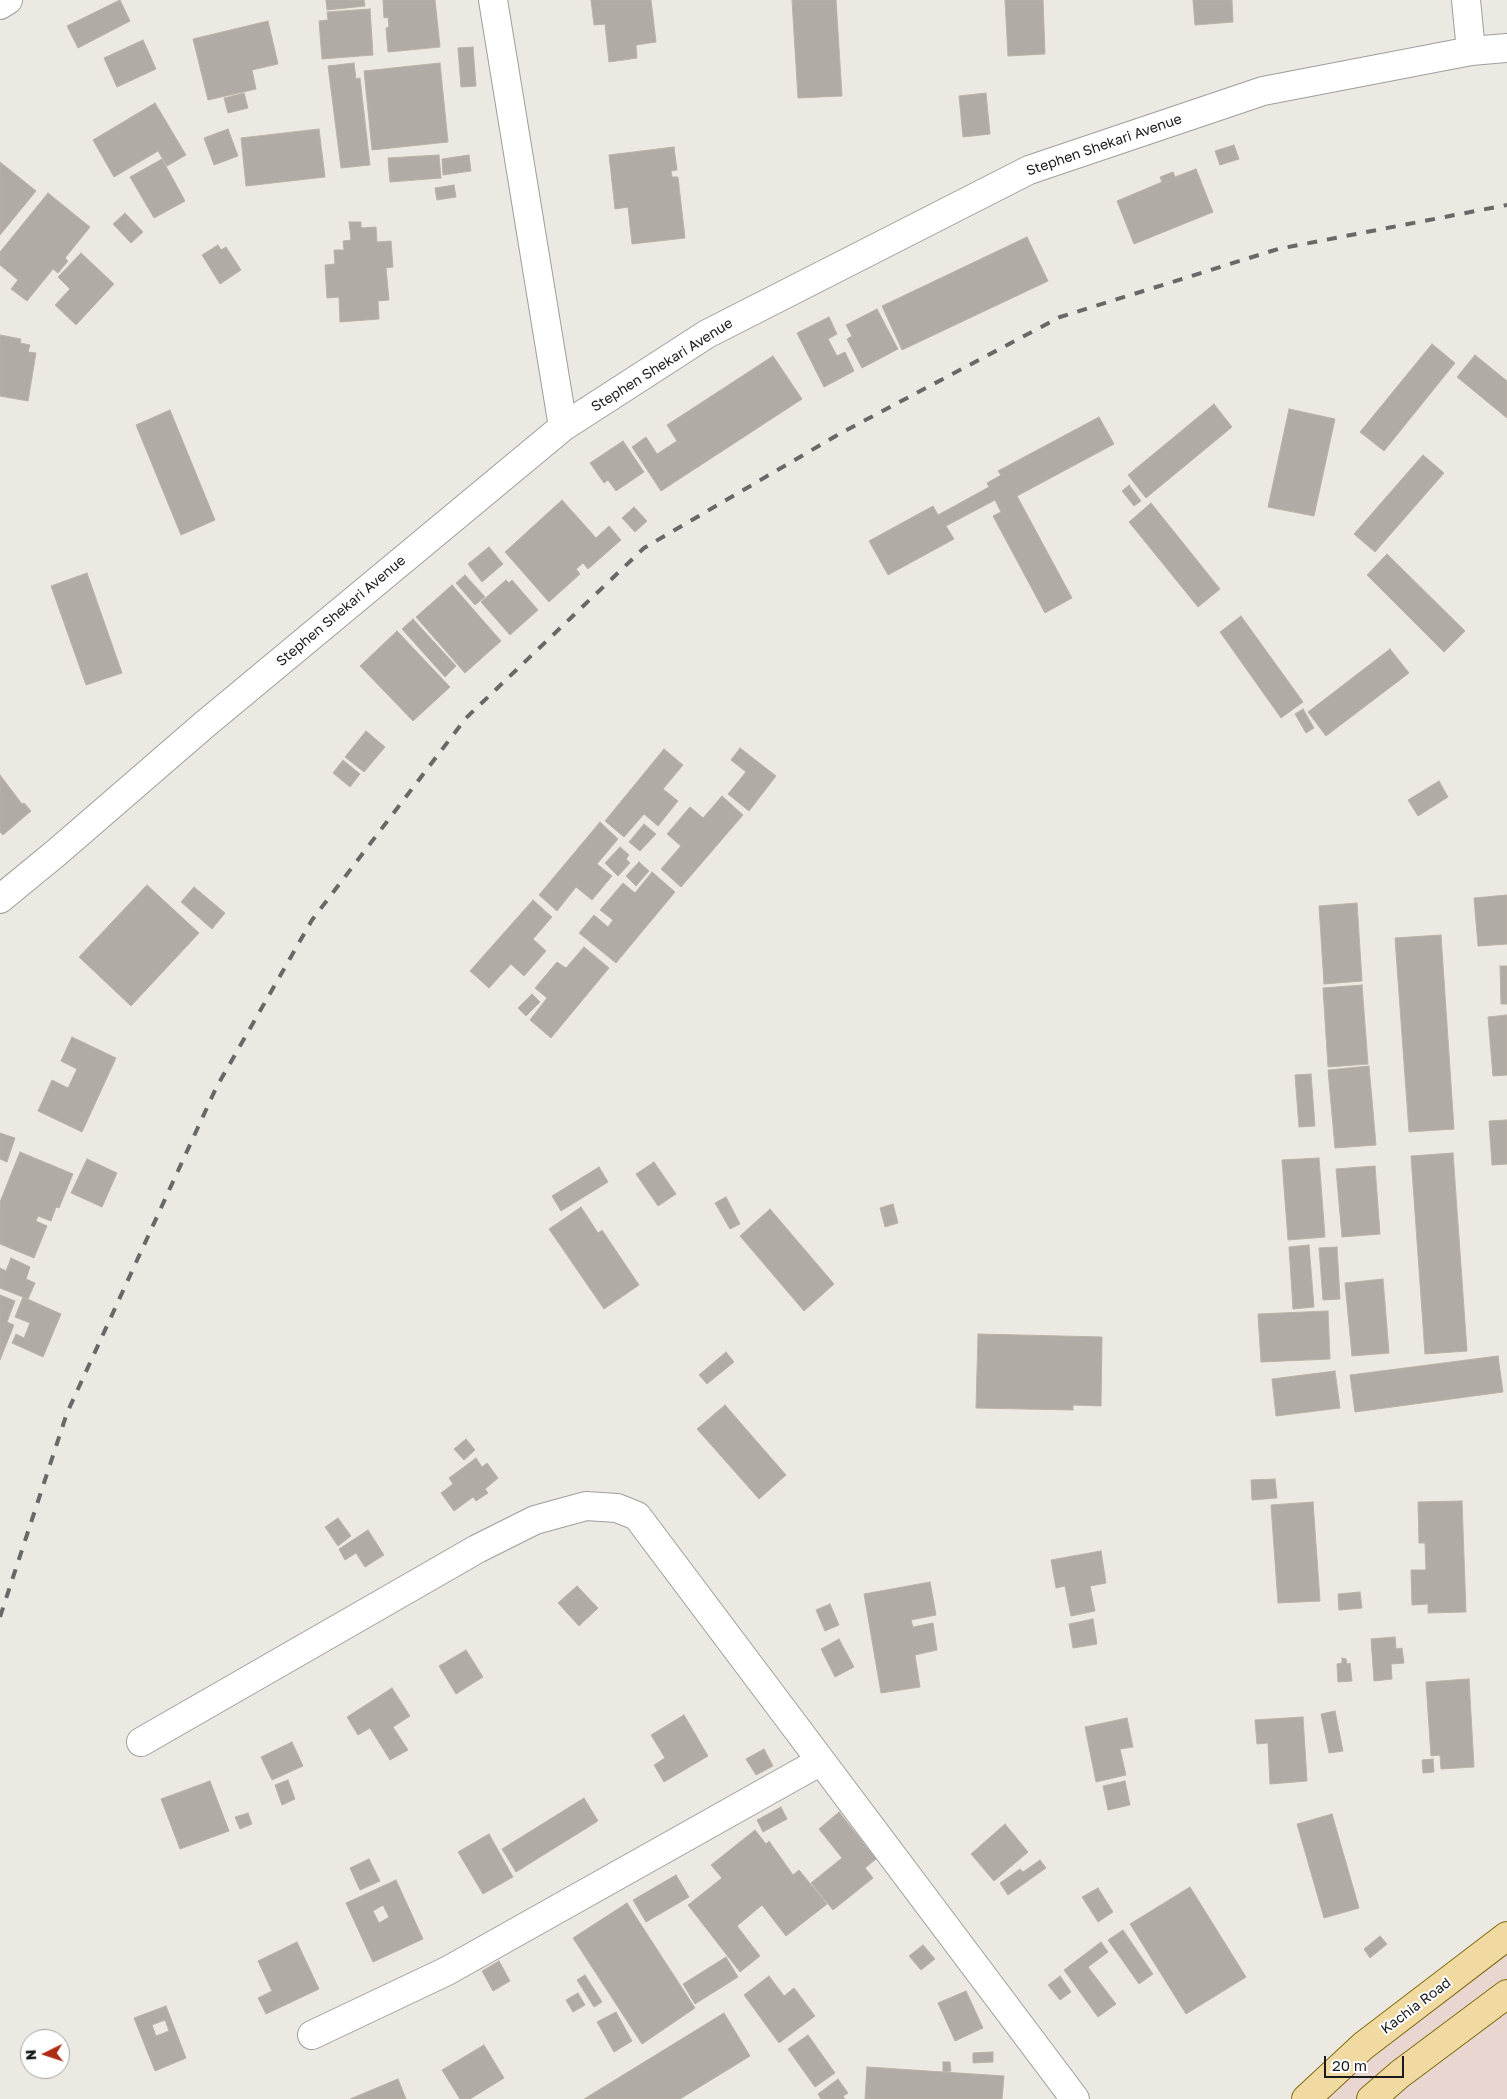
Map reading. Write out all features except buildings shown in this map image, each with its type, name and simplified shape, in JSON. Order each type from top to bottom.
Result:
[{"type":"main road","name":"Kachia Road","points":[[1306,2099],[1363,2046],[1507,1936]]},
{"type":"main road","points":[[1371,2099],[1400,2074],[1507,1994]]},
{"type":"street","points":[[0,5],[8,0]]},
{"type":"street","points":[[493,0],[563,427]]},
{"type":"street","points":[[1466,0],[1471,51]]},
{"type":"street","name":"Stephen Shekari Avenue","points":[[0,899],[64,847],[204,725],[563,427],[707,334],[1029,170],[1263,91],[1471,51],[1507,48]]},
{"type":"street","points":[[140,1742],[476,1550],[535,1520],[586,1506],[617,1508],[636,1516],[1075,2099]]},
{"type":"street","points":[[312,2035],[447,1971],[821,1761]]},
{"type":"shaded area","points":[[1507,1939],[1507,2099],[1298,2099]]},
{"type":"railway","points":[[0,1617],[67,1413],[216,1088],[312,920],[466,718],[644,548],[841,433],[1060,317],[1278,249],[1507,205]]}]
